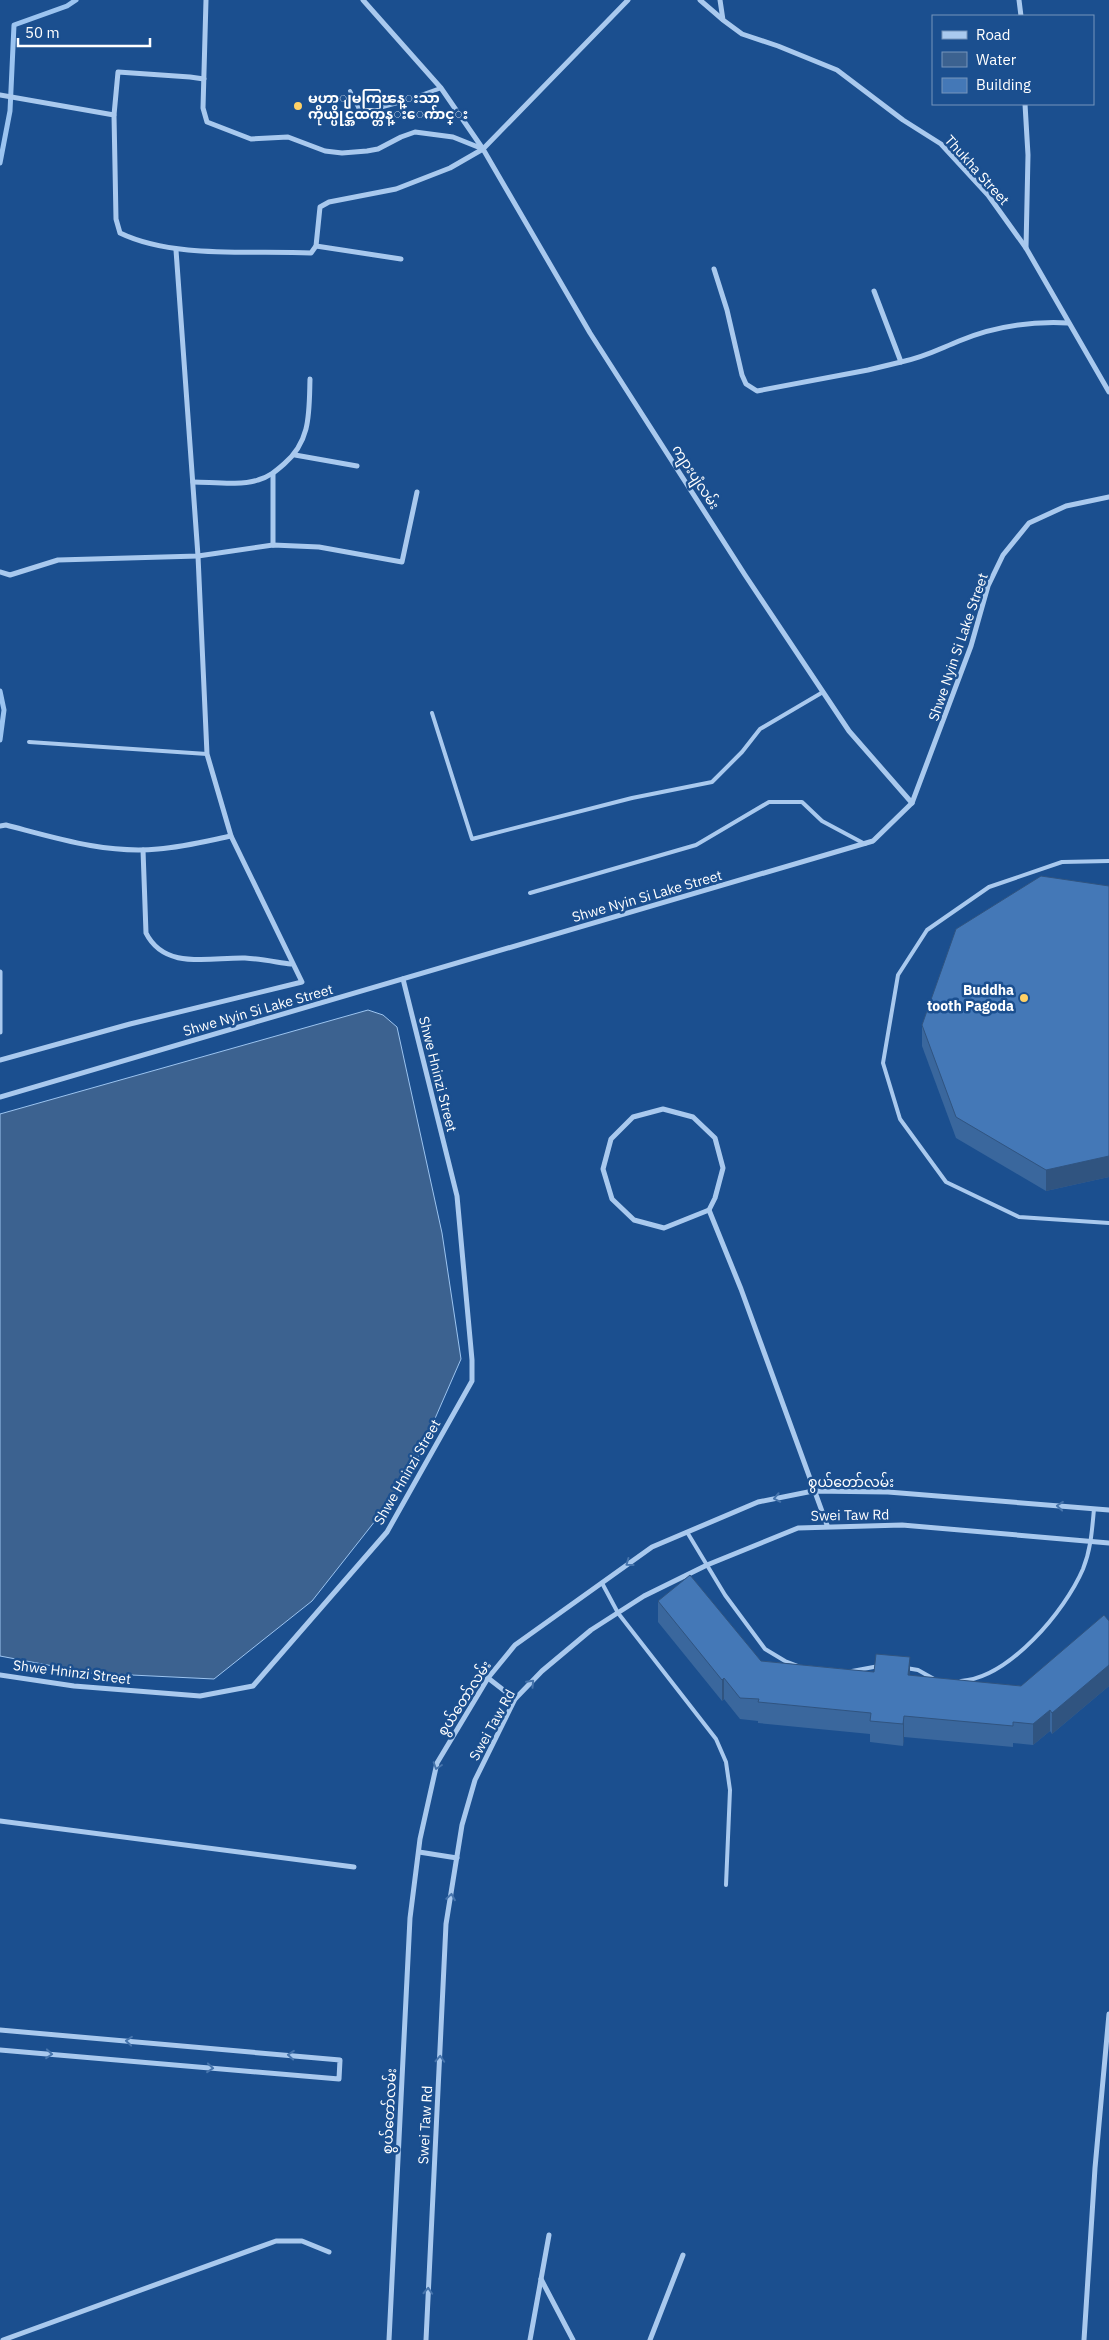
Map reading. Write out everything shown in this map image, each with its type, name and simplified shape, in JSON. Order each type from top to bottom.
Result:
[{"type":"street","points":[[206,0],[203,108],[208,122],[251,140],[288,136],[325,151],[356,152],[378,148],[415,132],[453,137],[483,149]]},
{"type":"street","name":"ကျားပျံလမ်း","points":[[362,0],[441,88],[483,149],[590,333],[745,575],[849,731],[912,803]]},
{"type":"street","points":[[204,80],[190,76],[118,72],[114,115],[116,218],[120,233],[132,239],[176,250],[311,253],[316,246],[320,207],[330,202],[396,189],[419,181],[450,168],[483,149],[628,0]]},
{"type":"street","name":"Thukha Street","points":[[700,0],[742,34],[778,46],[837,70],[903,120],[941,144],[988,194],[1026,248],[1109,392]]},
{"type":"street","points":[[720,0],[723,20]]},
{"type":"street","points":[[1019,0],[1021,15]]},
{"type":"street","points":[[0,95],[114,115]]},
{"type":"street","points":[[1025,105],[1028,155],[1026,248]]},
{"type":"street","points":[[316,246],[401,259]]},
{"type":"street","points":[[0,1060],[130,1024],[302,982],[291,964],[231,836],[207,754],[198,556],[176,250]]},
{"type":"street","points":[[714,269],[727,310],[742,375],[746,384],[757,392],[868,370],[926,356],[960,341],[998,328],[1035,321],[1068,323]]},
{"type":"street","points":[[874,291],[901,362]]},
{"type":"street","points":[[192,482],[257,481],[273,474],[295,455],[302,443],[309,420],[310,380]]},
{"type":"street","points":[[295,455],[357,466]]},
{"type":"street","points":[[273,474],[273,545]]},
{"type":"street","points":[[0,572],[10,575],[58,560],[198,556],[273,545],[319,547],[402,562],[417,492]]},
{"type":"street","name":"Shwe Nyin Si Lake Street","points":[[0,1097],[872,841],[912,803],[972,646],[988,586],[1003,555],[1029,523],[1066,506],[1109,497]]},
{"type":"street","points":[[0,826],[6,825],[81,844],[143,850],[182,847],[231,836]]},
{"type":"street","points":[[143,850],[146,933],[152,944],[165,954],[186,960],[244,958],[291,964]]},
{"type":"street","points":[[0,972],[0,1032]]},
{"type":"street","name":"Shwe Hninzi Street","points":[[0,1675],[74,1686],[200,1696],[253,1686],[387,1532],[472,1381],[472,1360],[457,1196],[403,979]]},
{"type":"street","points":[[709,1210],[664,1228],[634,1220],[612,1199],[603,1169],[611,1139],[633,1117],[663,1109],[693,1117],[715,1138],[723,1168],[715,1198],[709,1210],[741,1289],[813,1491],[827,1525]]},
{"type":"street","name":"စွယ်တော်လမ်း","points":[[389,2340],[410,1918],[418,1852],[437,1763],[488,1678],[516,1645],[652,1547],[758,1502],[813,1491],[888,1492],[1109,1510]]},
{"type":"street","name":"Swei Taw Rd","points":[[426,2340],[446,1924],[462,1825],[476,1780],[516,1700],[542,1671],[591,1630],[644,1596],[706,1565],[798,1528],[827,1525],[902,1525],[1109,1543]]},
{"type":"street","points":[[488,1678],[516,1700]]},
{"type":"street","points":[[0,1821],[354,1867]]},
{"type":"street","points":[[418,1852],[457,1858]]},
{"type":"street","points":[[1084,2340],[1095,2168],[1109,2014]]},
{"type":"street","points":[[0,2030],[340,2060],[339,2079],[0,2050]]},
{"type":"street","points":[[530,2340],[549,2235]]},
{"type":"street","points":[[3,2340],[276,2241],[302,2241],[330,2252]]},
{"type":"street","points":[[650,2340],[683,2255]]},
{"type":"street","points":[[541,2279],[573,2340]]},
{"type":"lane","points":[[350,91],[360,110],[364,112],[405,101],[441,88]]},
{"type":"lane","points":[[432,713],[472,839],[632,798],[712,782],[742,752],[760,729],[823,692]]},
{"type":"lane","points":[[29,742],[207,754]]},
{"type":"lane","points":[[530,893],[696,844],[769,802],[802,802],[822,821],[865,844]]},
{"type":"lane","points":[[1109,861],[1062,862],[989,887],[927,930],[898,975],[883,1064],[900,1119],[946,1182],[1019,1217],[1109,1223]]},
{"type":"lane","points":[[958,1681],[987,1675],[1005,1664],[1050,1621],[1076,1581],[1091,1542],[1094,1509]]},
{"type":"lane","points":[[687,1532],[706,1565],[765,1648],[785,1661],[805,1668]]},
{"type":"lane","points":[[602,1583],[618,1612],[716,1739],[726,1762],[730,1790],[726,1885]]},
{"type":"lane","points":[[846,1671],[884,1666]]},
{"type":"lane","points":[[898,1666],[918,1670],[938,1680]]},
{"type":"water","points":[[368,1010],[383,1015],[397,1027],[442,1233],[461,1359],[409,1478],[312,1601],[214,1679],[90,1673],[0,1656],[0,1114]]},
{"type":"building","name":"Buddha tooth Pagoda","points":[[1041,876],[1109,886],[1109,1156],[1046,1170],[956,1117],[922,1025],[956,929]]},
{"type":"building","points":[[690,1575],[761,1661],[874,1672],[876,1654],[910,1657],[908,1675],[1021,1686],[1104,1615],[1109,1621],[1109,1665],[1052,1713],[1050,1710],[1033,1724],[1013,1722],[1013,1726],[904,1716],[903,1724],[870,1721],[871,1713],[758,1702],[759,1699],[740,1698],[724,1678],[722,1680],[658,1601]]},
{"type":"waterway","points":[[0,163],[10,111],[14,25],[67,6],[76,0]]},
{"type":"waterway","points":[[0,691],[4,710],[0,740]]},
{"type":"place","name":"မဟာျမကြၽန္းသာ ကိုယ္ပိုင္အထက္တန္းေက်ာင္း","points":[[298,106]]},
{"type":"place","name":"Buddha tooth Pagoda","points":[[1024,998]]}]
